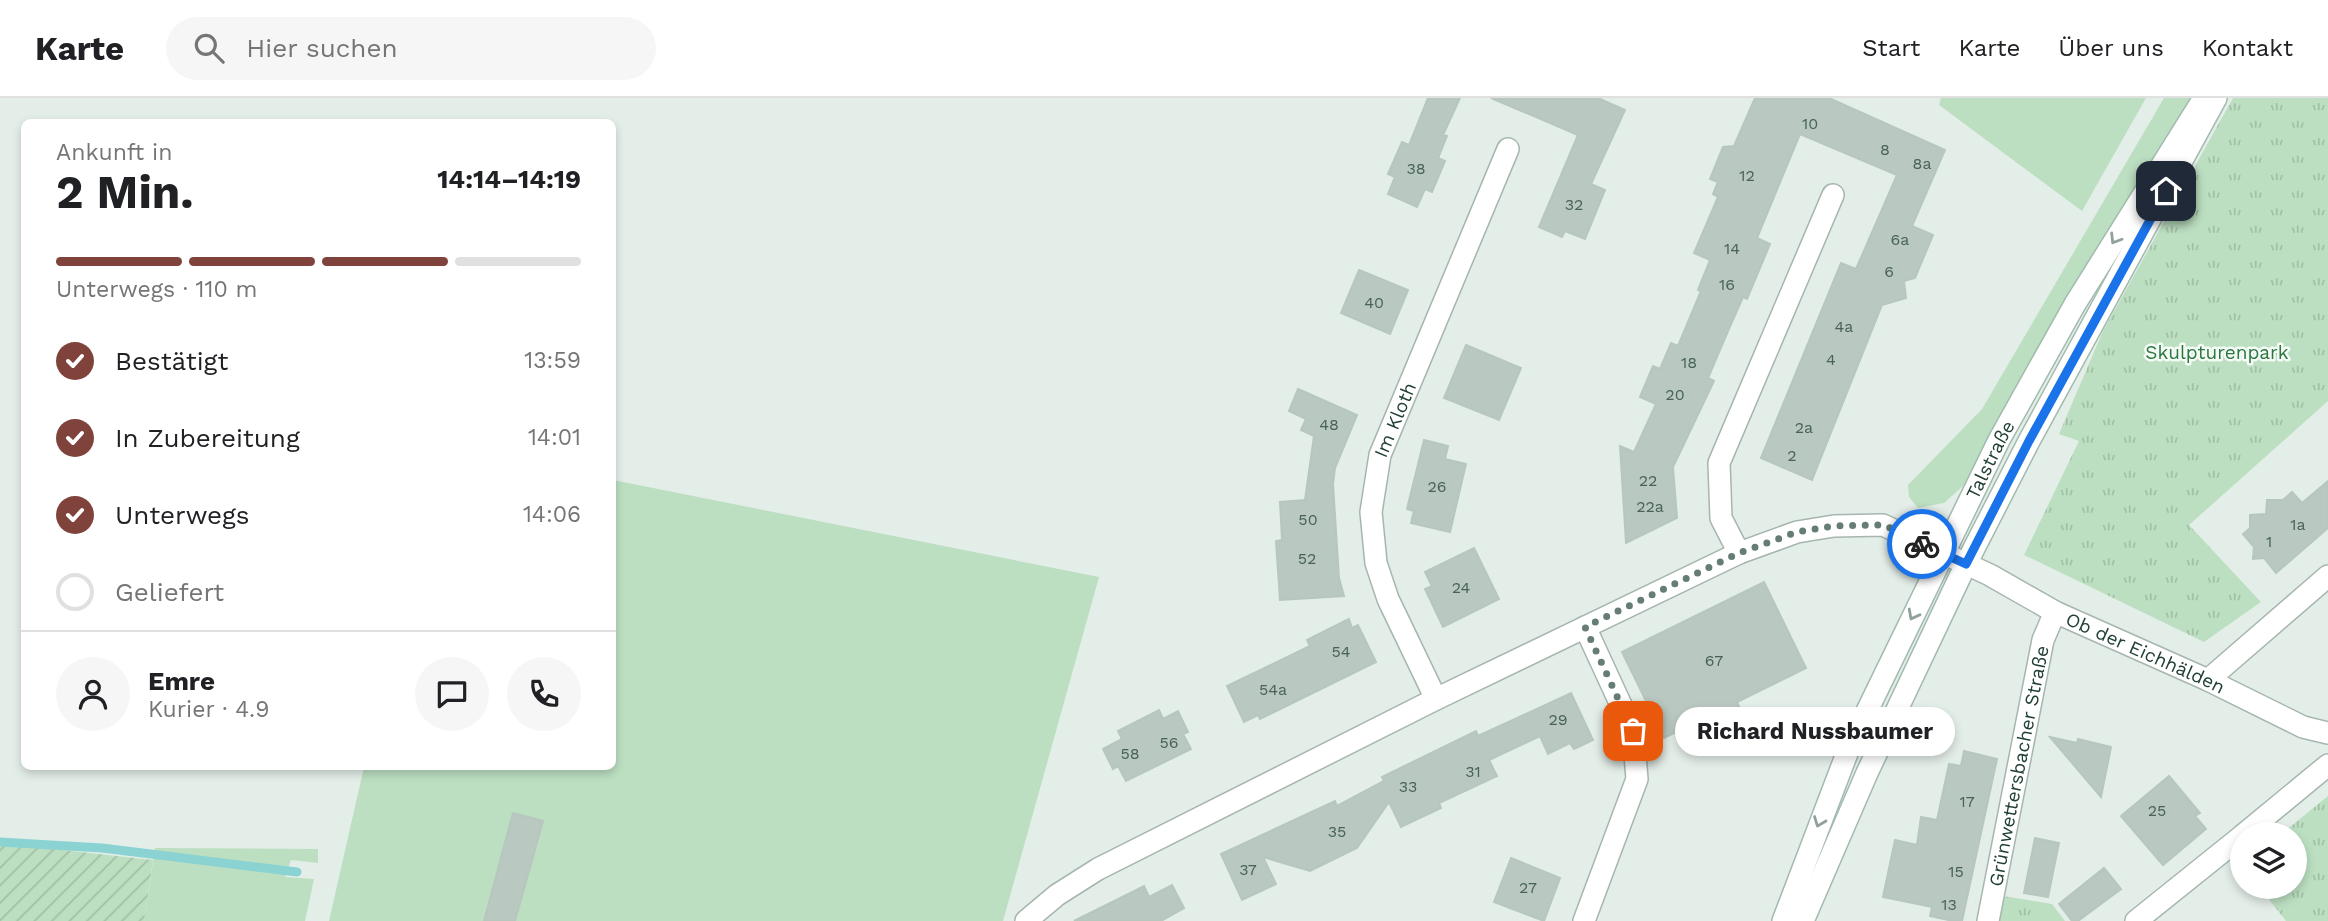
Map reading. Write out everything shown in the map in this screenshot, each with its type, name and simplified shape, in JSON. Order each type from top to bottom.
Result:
[{"type":"street","name":"Talstraße","points":[[1783,921],[1849,748],[1943,554],[2044,358],[2204,98]]},
{"type":"street","name":"Talstraße","points":[[1803,921],[1867,773],[1966,564],[2035,429],[2216,98]]},
{"type":"street","name":"Im Kloth","points":[[1436,699],[1388,599],[1376,563],[1371,512],[1380,455],[1508,149]]},
{"type":"street","points":[[1739,553],[1721,518],[1719,463],[1833,195]]},
{"type":"street","points":[[1026,921],[1057,895],[1098,869],[1436,699],[1739,553],[1797,532],[1833,526],[1884,525],[1966,564]]},
{"type":"street","name":"Ob der Eichhälden","points":[[1966,564],[2055,612],[2208,680],[2303,727],[2328,733]]},
{"type":"street","points":[[2208,680],[2328,576]]},
{"type":"street","name":"Grünwettersbacher Straße","points":[[1988,921],[2043,640],[2055,612]]},
{"type":"street","points":[[1584,921],[1637,779],[1633,731],[1585,627]]},
{"type":"street","points":[[2259,822],[2328,765]]},
{"type":"street","points":[[2136,921],[2230,845]]},
{"type":"green space","points":[[1941,98],[2146,98],[2082,211],[1939,105]]},
{"type":"green space","points":[[2164,98],[2196,98],[2064,310],[1963,486],[1944,503],[1918,508],[1909,497],[1908,485],[1982,409]]},
{"type":"green space","name":"Skulpturenpark","points":[[2233,98],[2328,98],[2328,401],[2189,525],[2261,602],[2204,642],[2024,555],[2079,441],[2059,434],[2103,331]]},
{"type":"green space","points":[[616,481],[1099,577],[1003,921],[329,921],[363,770],[616,770]]},
{"type":"green space","points":[[2328,796],[2328,921],[2286,921],[2269,899],[2307,899],[2307,822],[2296,822]]},
{"type":"green space","points":[[0,843],[153,860],[144,921],[0,921]]},
{"type":"green space","points":[[155,848],[318,849],[318,863],[291,860],[285,877],[314,879],[305,921],[144,921]]},
{"type":"green space","points":[[2003,896],[2052,904],[2065,921],[1997,921]]},
{"type":"building","points":[[1428,98],[1460,98],[1443,135],[1447,136],[1438,158],[1445,161],[1432,192],[1425,189],[1417,207],[1388,194],[1395,177],[1388,174],[1402,142],[1409,145]]},
{"type":"building","points":[[1491,98],[1598,98],[1625,110],[1591,184],[1605,190],[1585,239],[1565,231],[1562,237],[1539,227],[1578,135]]},
{"type":"building","points":[[1755,98],[1829,98],[1945,150],[1912,226],[1933,235],[1915,278],[1904,281],[1906,298],[1882,305],[1812,480],[1761,458],[1841,263],[1856,269],[1897,175],[1800,134],[1757,238],[1770,244],[1747,299],[1743,297],[1728,331],[1708,378],[1714,381],[1673,467],[1677,518],[1626,543],[1620,446],[1634,452],[1656,404],[1640,397],[1653,366],[1660,369],[1671,343],[1678,346],[1701,291],[1698,290],[1710,260],[1694,253],[1718,197],[1713,194],[1718,182],[1710,179],[1723,147],[1734,146]]},
{"type":"building","points":[[1359,270],[1408,290],[1390,334],[1341,313]]},
{"type":"building","points":[[1466,345],[1521,368],[1499,420],[1444,398]]},
{"type":"building","points":[[1298,389],[1357,415],[1335,468],[1333,484],[1339,578],[1344,596],[1280,600],[1276,541],[1282,540],[1280,502],[1305,500],[1314,436],[1301,430],[1306,419],[1289,411]]},
{"type":"building","points":[[1424,440],[1448,446],[1445,459],[1466,464],[1450,532],[1411,523],[1414,511],[1407,509]]},
{"type":"building","points":[[2328,481],[2328,528],[2276,573],[2264,558],[2253,559],[2254,547],[2243,534],[2250,528],[2250,515],[2266,514],[2267,500],[2283,500],[2292,492],[2302,503]]},
{"type":"building","points":[[1474,548],[1499,599],[1443,627],[1425,589],[1432,586],[1425,572]]},
{"type":"building","points":[[1764,582],[1806,668],[1737,702],[1741,711],[1707,728],[1703,719],[1664,738],[1622,652]]},
{"type":"building","points":[[1349,619],[1352,628],[1358,625],[1376,662],[1260,719],[1258,715],[1244,722],[1227,686],[1310,646],[1307,640]]},
{"type":"building","points":[[1571,693],[1593,740],[1574,749],[1570,743],[1548,754],[1540,736],[1489,760],[1497,776],[1439,803],[1441,808],[1401,827],[1389,802],[1357,848],[1310,871],[1263,857],[1276,884],[1242,900],[1221,854],[1335,801],[1337,806],[1384,781],[1382,777],[1476,731],[1478,736]]},
{"type":"building","points":[[1159,710],[1163,719],[1178,711],[1188,732],[1183,734],[1191,749],[1126,781],[1118,766],[1113,769],[1103,749],[1122,739],[1118,731]]},
{"type":"building","points":[[2050,737],[2077,743],[2078,739],[2111,747],[2101,797]]},
{"type":"building","points":[[1964,751],[1997,759],[1962,921],[1953,921],[1930,916],[1932,907],[1883,897],[1895,840],[1917,845],[1921,817],[1937,820],[1949,764],[1961,766]]},
{"type":"building","points":[[2169,776],[2200,813],[2195,816],[2206,829],[2163,865],[2121,816]]},
{"type":"building","points":[[513,813],[543,821],[515,921],[484,921]]},
{"type":"building","points":[[2035,838],[2059,843],[2048,897],[2024,893]]},
{"type":"building","points":[[1511,858],[1560,878],[1544,921],[1494,902]]},
{"type":"building","points":[[2104,868],[2121,889],[2078,921],[2072,921],[2059,904]]},
{"type":"building","points":[[1172,885],[1184,908],[1161,921],[1074,921],[1144,886],[1149,897]]},
{"type":"waterway","points":[[0,842],[102,848],[297,872]]},
{"type":"way so far","points":[[1633,731],[1585,627],[1739,553],[1797,532],[1833,526],[1884,525],[1922,544]]},
{"type":"place","name":"Richard Nussbaumer","points":[[1633,731]]},
{"type":"route","points":[[1922,544],[1966,564],[2029,441],[2166,191]]}]
